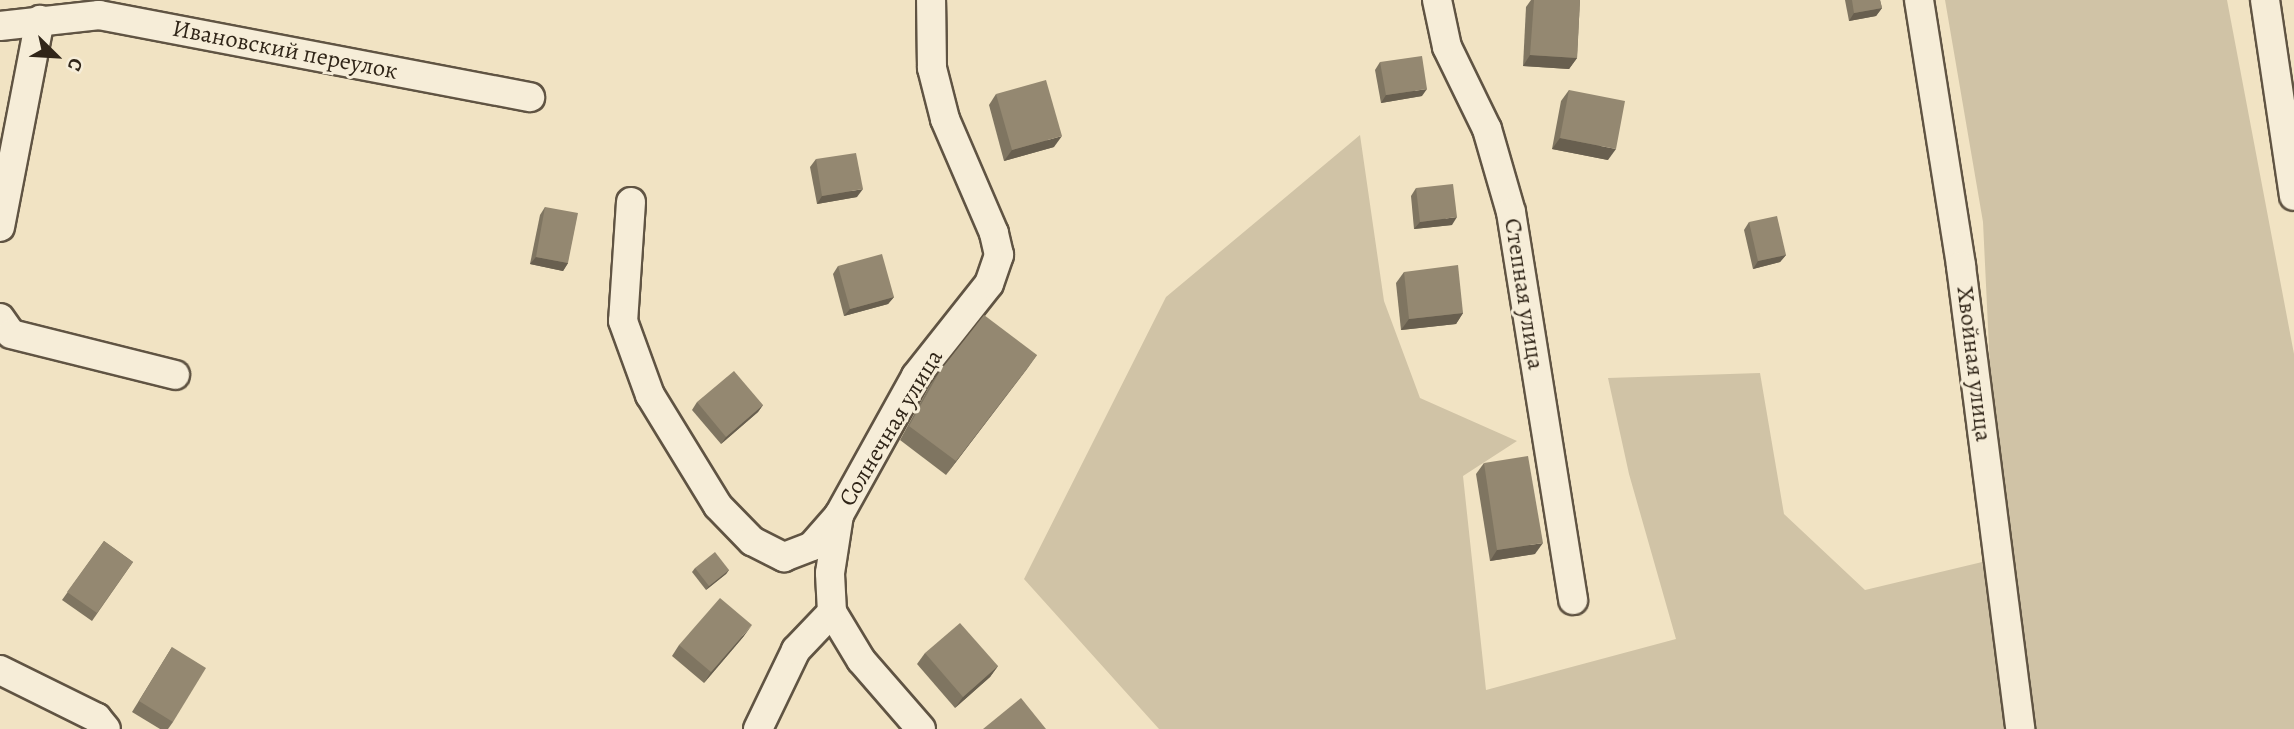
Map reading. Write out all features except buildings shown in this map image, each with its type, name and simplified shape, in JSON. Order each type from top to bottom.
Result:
[{"type":"street","name":"Солнечная улица","points":[[921,729],[861,660],[832,612],[830,573],[839,515],[916,376],[989,284],[999,255],[994,233],[945,119],[932,68],[930,0]]},
{"type":"street","name":"Степная улица","points":[[1437,0],[1447,47],[1488,129],[1511,212],[1573,600]]},
{"type":"street","name":"Хвойная улица","points":[[1919,0],[1961,266],[2020,729]]},
{"type":"street","points":[[2265,0],[2294,196]]},
{"type":"street","name":"Ивановский переулок","points":[[0,26],[99,15],[530,97]]},
{"type":"street","points":[[0,228],[40,20]]},
{"type":"street","points":[[631,202],[623,321],[650,395],[718,506],[752,541],[784,557],[812,547],[839,515]]},
{"type":"street","points":[[0,318],[12,334],[175,375]]},
{"type":"street","points":[[758,729],[796,650],[832,612]]},
{"type":"street","points":[[0,670],[98,725]]},
{"type":"shaded area","points":[[1945,0],[2227,0],[2294,354],[2294,729],[1159,729],[1024,579],[1166,297],[1360,135],[1384,301],[1420,398],[1517,441],[1463,476],[1486,690],[1676,639],[1629,474],[1608,378],[1760,373],[1784,514],[1865,590],[1999,558],[1983,222]]}]
